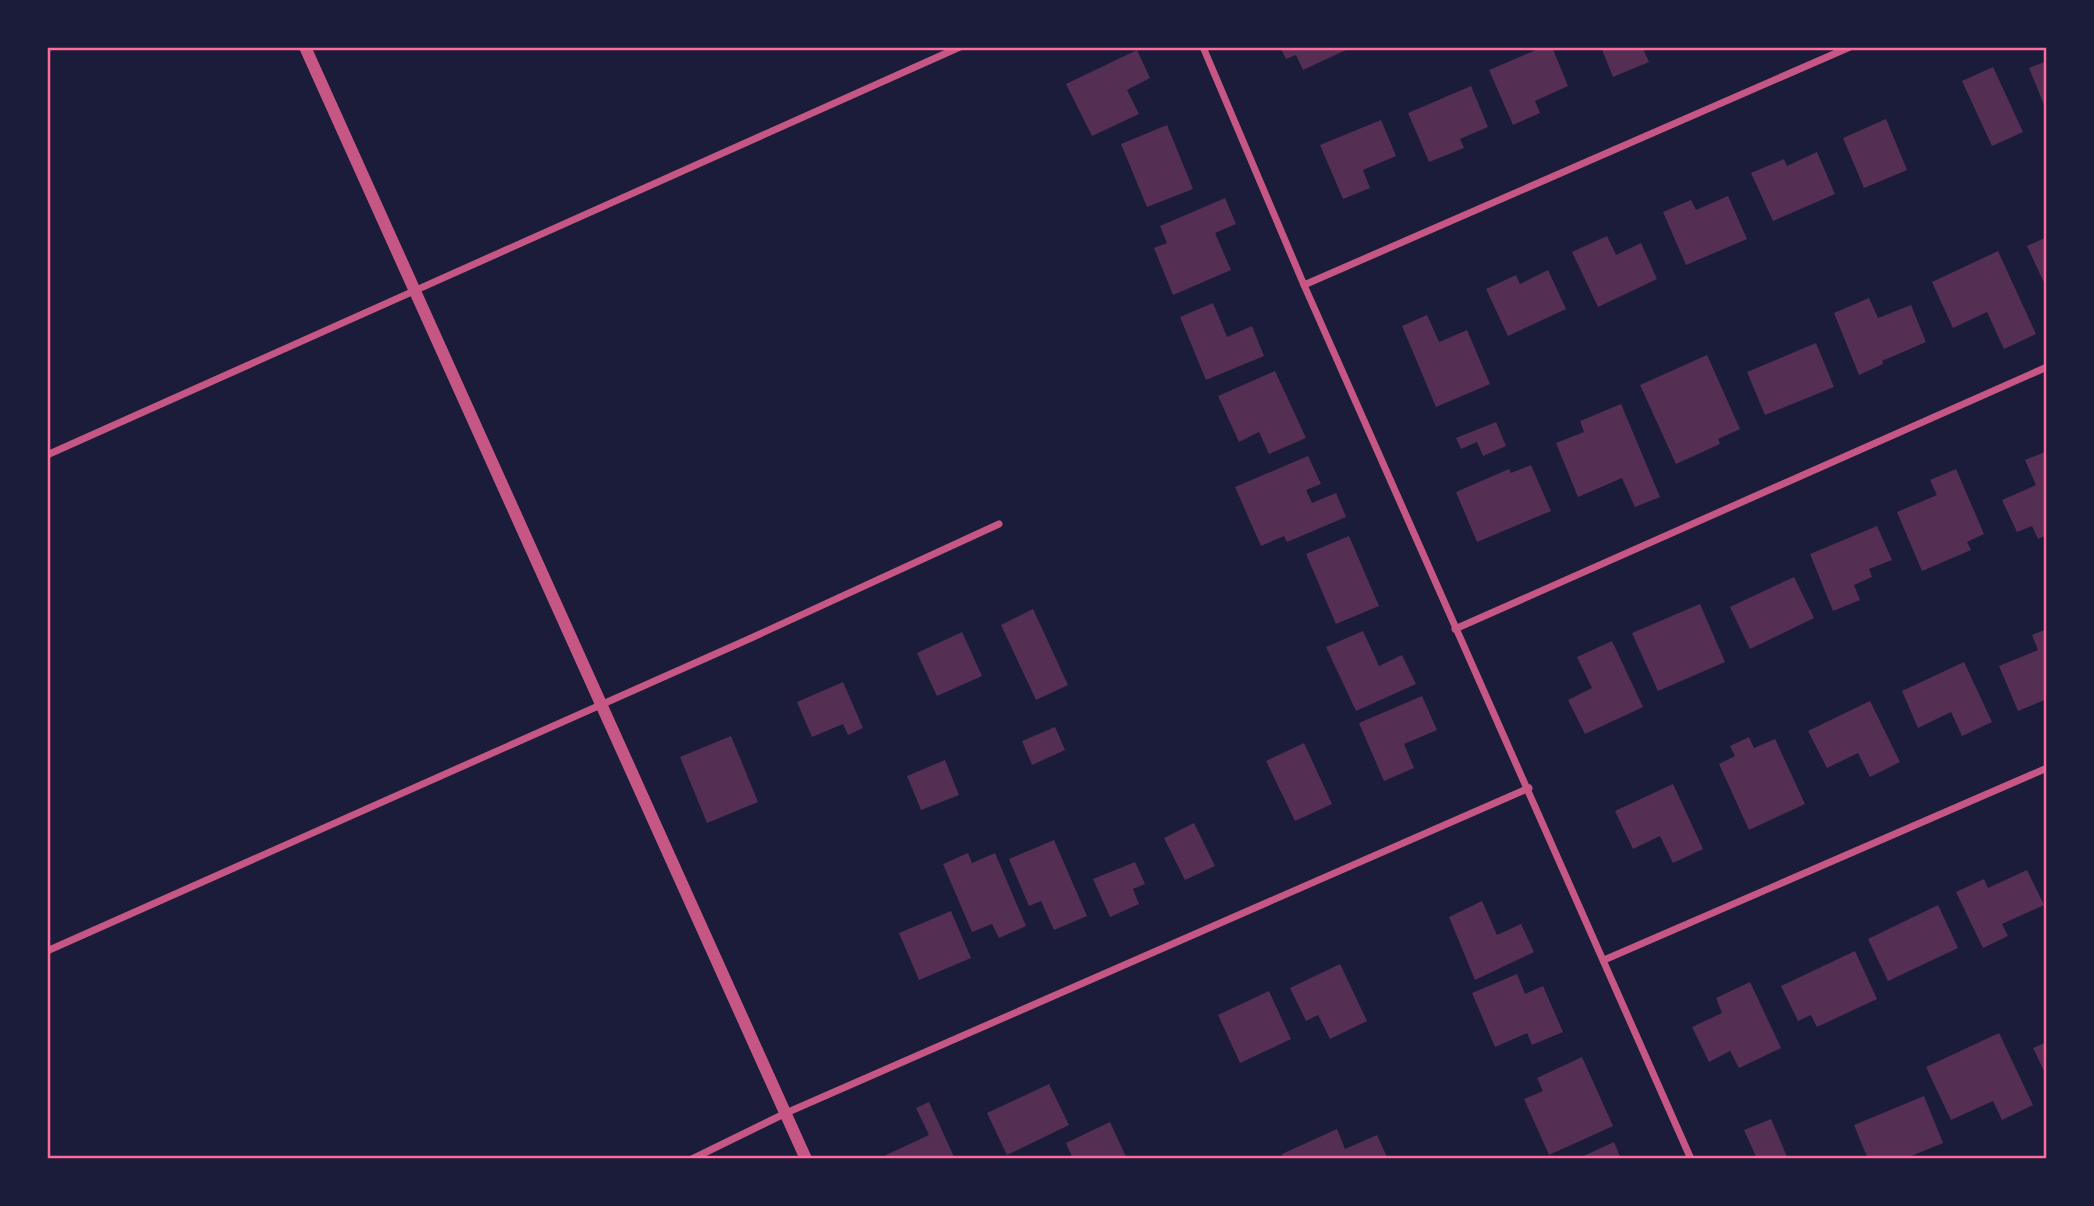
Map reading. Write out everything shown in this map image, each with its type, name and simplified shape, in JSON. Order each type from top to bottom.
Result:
[{"type":"street","points":[[305,47],[806,1159]]},
{"type":"street","points":[[47,455],[416,293],[960,47]]},
{"type":"street","points":[[1203,47],[1304,285],[1691,1159]]},
{"type":"street","points":[[1304,285],[1850,47]]},
{"type":"street","points":[[1455,629],[2047,367]]},
{"type":"street","points":[[47,951],[602,705],[999,524]]},
{"type":"street","points":[[1604,960],[2047,768]]},
{"type":"street","points":[[692,1159],[786,1113],[1529,788]]},
{"type":"building","points":[[1280,47],[1345,47],[1346,50],[1303,70],[1296,55],[1286,59]]},
{"type":"building","points":[[1543,47],[1552,47],[1568,86],[1535,101],[1540,113],[1513,125],[1489,70]]},
{"type":"building","points":[[1601,47],[1642,47],[1649,62],[1613,77]]},
{"type":"building","points":[[1137,50],[1150,78],[1127,90],[1139,114],[1092,136],[1066,84]]},
{"type":"building","points":[[2047,61],[2047,112],[2029,68]]},
{"type":"building","points":[[1993,67],[2023,132],[1992,146],[1962,81]]},
{"type":"building","points":[[1471,86],[1488,127],[1460,139],[1464,148],[1429,162],[1408,113]]},
{"type":"building","points":[[1886,119],[1907,170],[1864,188],[1843,138]]},
{"type":"building","points":[[1381,120],[1396,156],[1363,170],[1370,188],[1343,199],[1320,145]]},
{"type":"building","points":[[1167,125],[1193,189],[1147,207],[1121,144]]},
{"type":"building","points":[[1817,152],[1835,194],[1773,221],[1751,173],[1784,159],[1787,166]]},
{"type":"building","points":[[1728,196],[1747,239],[1686,265],[1663,212],[1691,200],[1696,210]]},
{"type":"building","points":[[1225,198],[1236,224],[1215,233],[1231,270],[1173,295],[1154,248],[1167,243],[1160,226]]},
{"type":"building","points":[[1607,236],[1616,255],[1641,243],[1657,279],[1598,307],[1572,252]]},
{"type":"building","points":[[2047,237],[2047,289],[2027,246]]},
{"type":"building","points":[[1998,251],[2036,334],[2004,349],[1987,312],[1953,328],[1932,282]]},
{"type":"building","points":[[1548,270],[1566,309],[1508,336],[1486,289],[1516,275],[1520,284]]},
{"type":"building","points":[[1869,298],[1878,318],[1911,305],[1926,342],[1882,361],[1883,364],[1859,375],[1834,313]]},
{"type":"building","points":[[1213,303],[1227,337],[1252,326],[1264,356],[1206,380],[1180,317]]},
{"type":"building","points":[[1427,315],[1439,342],[1467,330],[1490,384],[1436,407],[1402,326]]},
{"type":"building","points":[[1816,343],[1834,387],[1765,415],[1747,372]]},
{"type":"building","points":[[1707,355],[1740,429],[1718,439],[1720,444],[1676,464],[1640,385]]},
{"type":"building","points":[[1275,371],[1306,438],[1269,454],[1259,432],[1239,442],[1218,396]]},
{"type":"building","points":[[1621,404],[1660,497],[1635,507],[1622,478],[1578,497],[1556,443],[1584,432],[1580,421]]},
{"type":"building","points":[[1496,422],[1506,446],[1483,456],[1477,442],[1461,449],[1456,438]]},
{"type":"building","points":[[2047,451],[2047,535],[2038,539],[2032,526],[2017,532],[2002,500],[2036,485],[2025,460]]},
{"type":"building","points":[[1308,456],[1321,484],[1306,490],[1312,503],[1336,493],[1346,517],[1287,542],[1284,536],[1261,546],[1235,487]]},
{"type":"building","points":[[1531,465],[1551,511],[1477,542],[1456,492],[1509,469],[1511,473]]},
{"type":"building","points":[[1956,469],[1984,534],[1967,542],[1971,550],[1922,571],[1897,512],[1937,495],[1930,480]]},
{"type":"building","points":[[1877,526],[1892,560],[1869,569],[1872,577],[1854,585],[1860,600],[1833,611],[1810,554]]},
{"type":"building","points":[[1349,536],[1379,606],[1336,624],[1306,554]]},
{"type":"building","points":[[1794,577],[1814,618],[1750,649],[1730,607]]},
{"type":"building","points":[[1700,604],[1725,662],[1658,691],[1632,633]]},
{"type":"building","points":[[1033,609],[1068,685],[1036,700],[1001,625]]},
{"type":"building","points":[[2047,629],[2047,699],[2018,711],[1999,666],[2038,650],[2032,635]]},
{"type":"building","points":[[1363,631],[1379,666],[1402,655],[1416,684],[1356,711],[1326,647]]},
{"type":"building","points":[[962,632],[982,676],[937,696],[917,653]]},
{"type":"building","points":[[1612,641],[1643,707],[1585,734],[1568,700],[1592,688],[1577,657]]},
{"type":"building","points":[[1964,662],[1992,722],[1962,736],[1951,712],[1918,728],[1902,691]]},
{"type":"building","points":[[843,682],[863,728],[848,735],[843,724],[812,737],[797,702]]},
{"type":"building","points":[[1422,696],[1437,730],[1404,744],[1414,768],[1384,781],[1359,723]]},
{"type":"building","points":[[1870,701],[1900,762],[1870,777],[1858,753],[1827,768],[1808,731]]},
{"type":"building","points":[[1055,727],[1065,750],[1032,765],[1022,741]]},
{"type":"building","points":[[731,736],[758,802],[707,823],[680,757]]},
{"type":"building","points":[[1749,737],[1754,748],[1775,739],[1805,804],[1749,830],[1719,764],[1735,756],[1730,746]]},
{"type":"building","points":[[1304,743],[1332,804],[1295,821],[1266,761]]},
{"type":"building","points":[[945,760],[959,795],[921,810],[907,776]]},
{"type":"building","points":[[1673,784],[1703,849],[1673,863],[1660,836],[1633,849],[1615,811]]},
{"type":"building","points":[[1194,823],[1215,866],[1185,880],[1164,838]]},
{"type":"building","points":[[1054,840],[1087,916],[1054,930],[1041,901],[1029,906],[1009,859]]},
{"type":"building","points":[[968,853],[972,863],[995,853],[1026,926],[999,938],[992,924],[972,932],[943,864]]},
{"type":"building","points":[[1135,862],[1145,884],[1133,889],[1139,904],[1110,917],[1093,879]]},
{"type":"building","points":[[2027,870],[2044,905],[2002,924],[2008,936],[1983,948],[1956,892],[1984,879],[1988,888]]},
{"type":"building","points":[[1482,901],[1497,935],[1521,924],[1534,952],[1475,980],[1449,917]]},
{"type":"building","points":[[1938,905],[1958,948],[1888,981],[1868,939]]},
{"type":"building","points":[[951,911],[971,958],[919,980],[899,933]]},
{"type":"building","points":[[1855,951],[1877,999],[1817,1027],[1811,1015],[1798,1021],[1781,986]]},
{"type":"building","points":[[1340,964],[1367,1021],[1330,1039],[1318,1015],[1306,1021],[1290,988]]},
{"type":"building","points":[[1517,974],[1525,994],[1543,986],[1563,1032],[1532,1045],[1527,1033],[1495,1047],[1472,993]]},
{"type":"building","points":[[1750,982],[1781,1048],[1739,1068],[1730,1051],[1709,1062],[1692,1027],[1722,1013],[1716,998]]},
{"type":"building","points":[[1269,991],[1291,1039],[1240,1063],[1218,1015]]},
{"type":"building","points":[[1999,1033],[2033,1105],[2002,1120],[1993,1101],[1951,1120],[1926,1067]]},
{"type":"building","points":[[2047,1042],[2047,1077],[2033,1048]]},
{"type":"building","points":[[1582,1057],[1613,1126],[1549,1155],[1524,1099],[1543,1091],[1537,1078]]},
{"type":"building","points":[[1049,1084],[1069,1125],[1007,1155],[987,1113]]},
{"type":"building","points":[[1924,1096],[1943,1143],[1904,1159],[1868,1159],[1854,1125]]},
{"type":"building","points":[[929,1102],[955,1159],[888,1159],[886,1155],[929,1135],[916,1108]]},
{"type":"building","points":[[1771,1119],[1788,1159],[1757,1159],[1744,1130]]},
{"type":"building","points":[[1110,1122],[1127,1159],[1073,1159],[1066,1143]]},
{"type":"building","points":[[1337,1129],[1345,1149],[1377,1135],[1387,1157],[1284,1159],[1282,1154]]},
{"type":"building","points":[[1614,1142],[1621,1159],[1577,1159]]}]
